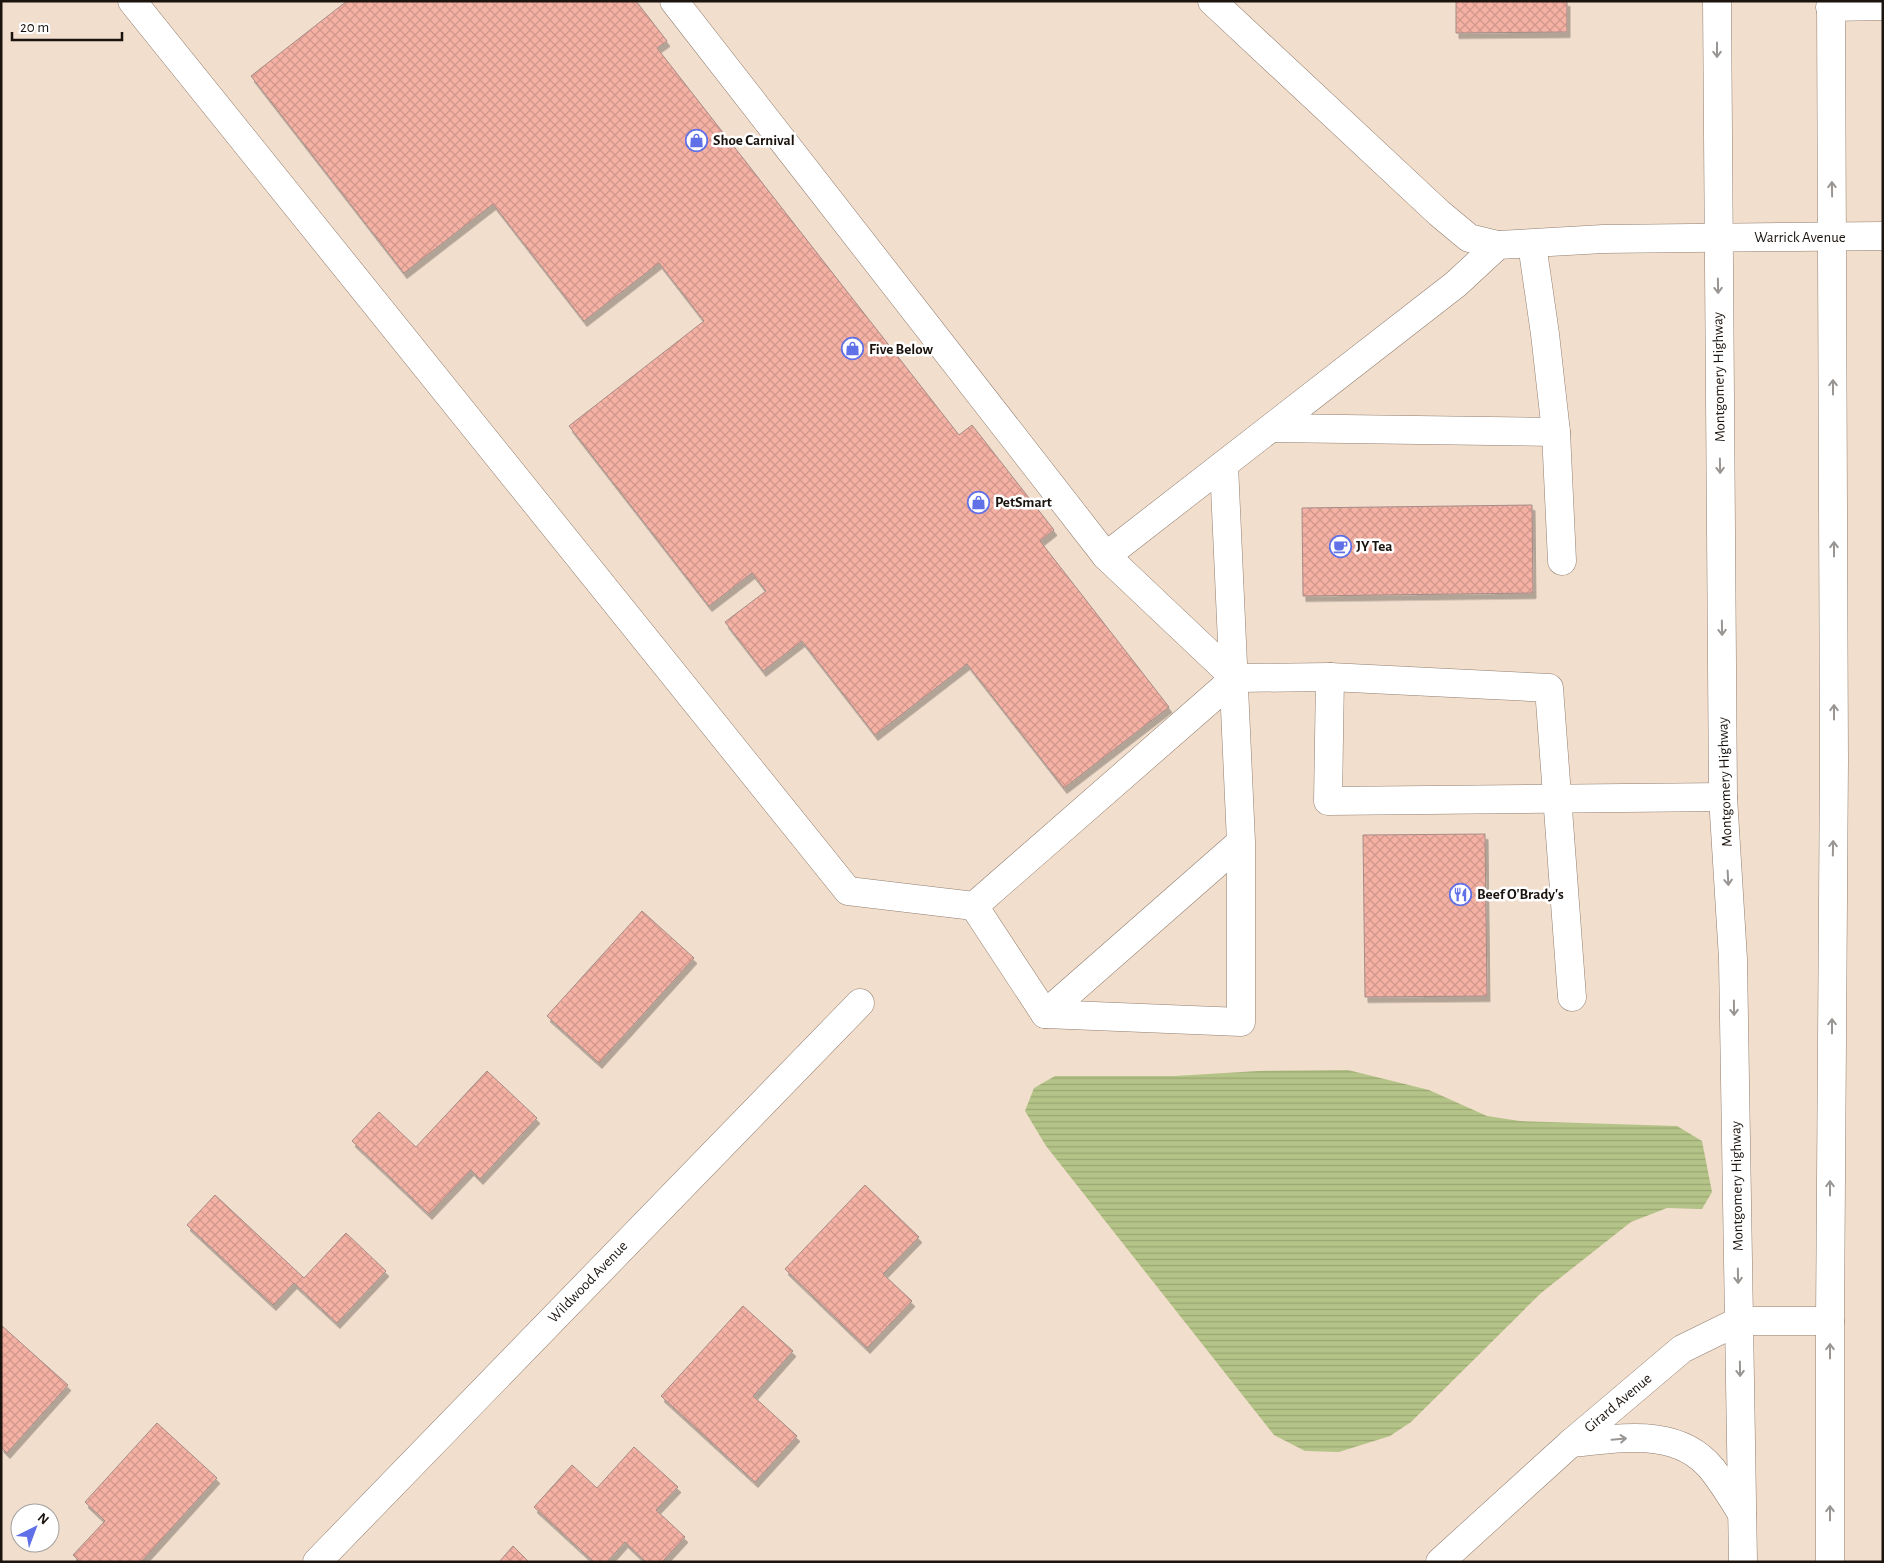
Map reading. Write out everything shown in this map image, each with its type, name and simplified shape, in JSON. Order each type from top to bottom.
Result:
[{"type":"main road","points":[[132,1],[848,891],[974,906],[1234,678],[1330,676],[1549,688],[1572,997]]},
{"type":"main road","points":[[674,1],[1106,556],[1234,678]]},
{"type":"main road","name":"Warrick Avenue","points":[[1212,1],[1439,213],[1469,238],[1498,245],[1604,239],[1883,236]]},
{"type":"main road","name":"Montgomery Highway","points":[[1716,1],[1723,798],[1733,959],[1743,1562]]},
{"type":"main road","points":[[1830,1562],[1834,760],[1833,237],[1830,4],[1883,6]]},
{"type":"main road","points":[[1532,244],[1556,432],[1562,561]]},
{"type":"main road","points":[[1106,556],[1456,284],[1498,245]]},
{"type":"main road","points":[[1272,428],[1556,432]]},
{"type":"main road","points":[[1045,1014],[1241,1022],[1241,842],[1224,465]]},
{"type":"main road","points":[[1330,676],[1328,802],[1723,798]]},
{"type":"main road","points":[[1045,1014],[1241,842]]},
{"type":"main road","points":[[974,906],[1045,1014]]},
{"type":"main road","name":"Wildwood Avenue","points":[[316,1562],[860,1002]]},
{"type":"main road","name":"Girard Avenue","points":[[1440,1562],[1571,1443],[1682,1349],[1740,1321],[1830,1321]]},
{"type":"main road","points":[[1571,1443],[1638,1437],[1665,1440],[1694,1451],[1712,1469],[1742,1514]]},
{"type":"shaded area","points":[[1348,1070],[1429,1090],[1487,1116],[1520,1121],[1677,1126],[1702,1141],[1712,1192],[1702,1209],[1667,1208],[1631,1222],[1541,1293],[1411,1422],[1390,1436],[1339,1452],[1305,1451],[1274,1435],[1046,1146],[1025,1111],[1034,1088],[1055,1076],[1175,1076],[1258,1071]]},
{"type":"building","points":[[347,1],[636,1],[667,41],[657,48],[959,435],[972,425],[1054,530],[1040,541],[1169,707],[1064,788],[967,664],[875,735],[802,641],[763,671],[725,622],[766,591],[752,573],[709,606],[569,426],[704,321],[659,263],[584,321],[493,204],[404,273],[251,76]]},
{"type":"building","points":[[1456,1],[1567,1],[1567,32],[1456,33]]},
{"type":"building","points":[[1532,505],[1533,593],[1303,596],[1302,508]]},
{"type":"building","points":[[1485,834],[1487,996],[1365,997],[1363,835]]},
{"type":"building","points":[[642,911],[694,958],[599,1063],[547,1016]]},
{"type":"building","points":[[487,1071],[537,1118],[480,1179],[471,1170],[429,1214],[352,1141],[379,1112],[416,1147]]},
{"type":"building","points":[[865,1185],[919,1237],[883,1274],[912,1301],[867,1348],[785,1269]]},
{"type":"building","points":[[215,1195],[304,1278],[346,1233],[386,1271],[337,1323],[294,1283],[273,1305],[187,1225]]},
{"type":"building","points":[[743,1306],[793,1351],[753,1396],[797,1436],[755,1482],[661,1396]]},
{"type":"building","points":[[1,1325],[68,1385],[7,1453],[1,1447]]},
{"type":"building","points":[[157,1423],[217,1478],[141,1562],[80,1562],[73,1555],[105,1521],[85,1502]]},
{"type":"building","points":[[634,1447],[678,1487],[656,1510],[685,1537],[662,1562],[646,1562],[625,1542],[607,1562],[594,1562],[534,1507],[572,1465],[597,1488]]},
{"type":"building","points":[[513,1546],[529,1562],[499,1562]]},
{"type":"place","name":"Shoe Carnival","points":[[697,140]]},
{"type":"place","name":"Five Below","points":[[853,349]]},
{"type":"place","name":"PetSmart","points":[[979,502]]},
{"type":"place","name":"JY Tea","points":[[1340,546]]},
{"type":"place","name":"Beef O'Brady's","points":[[1461,894]]}]
